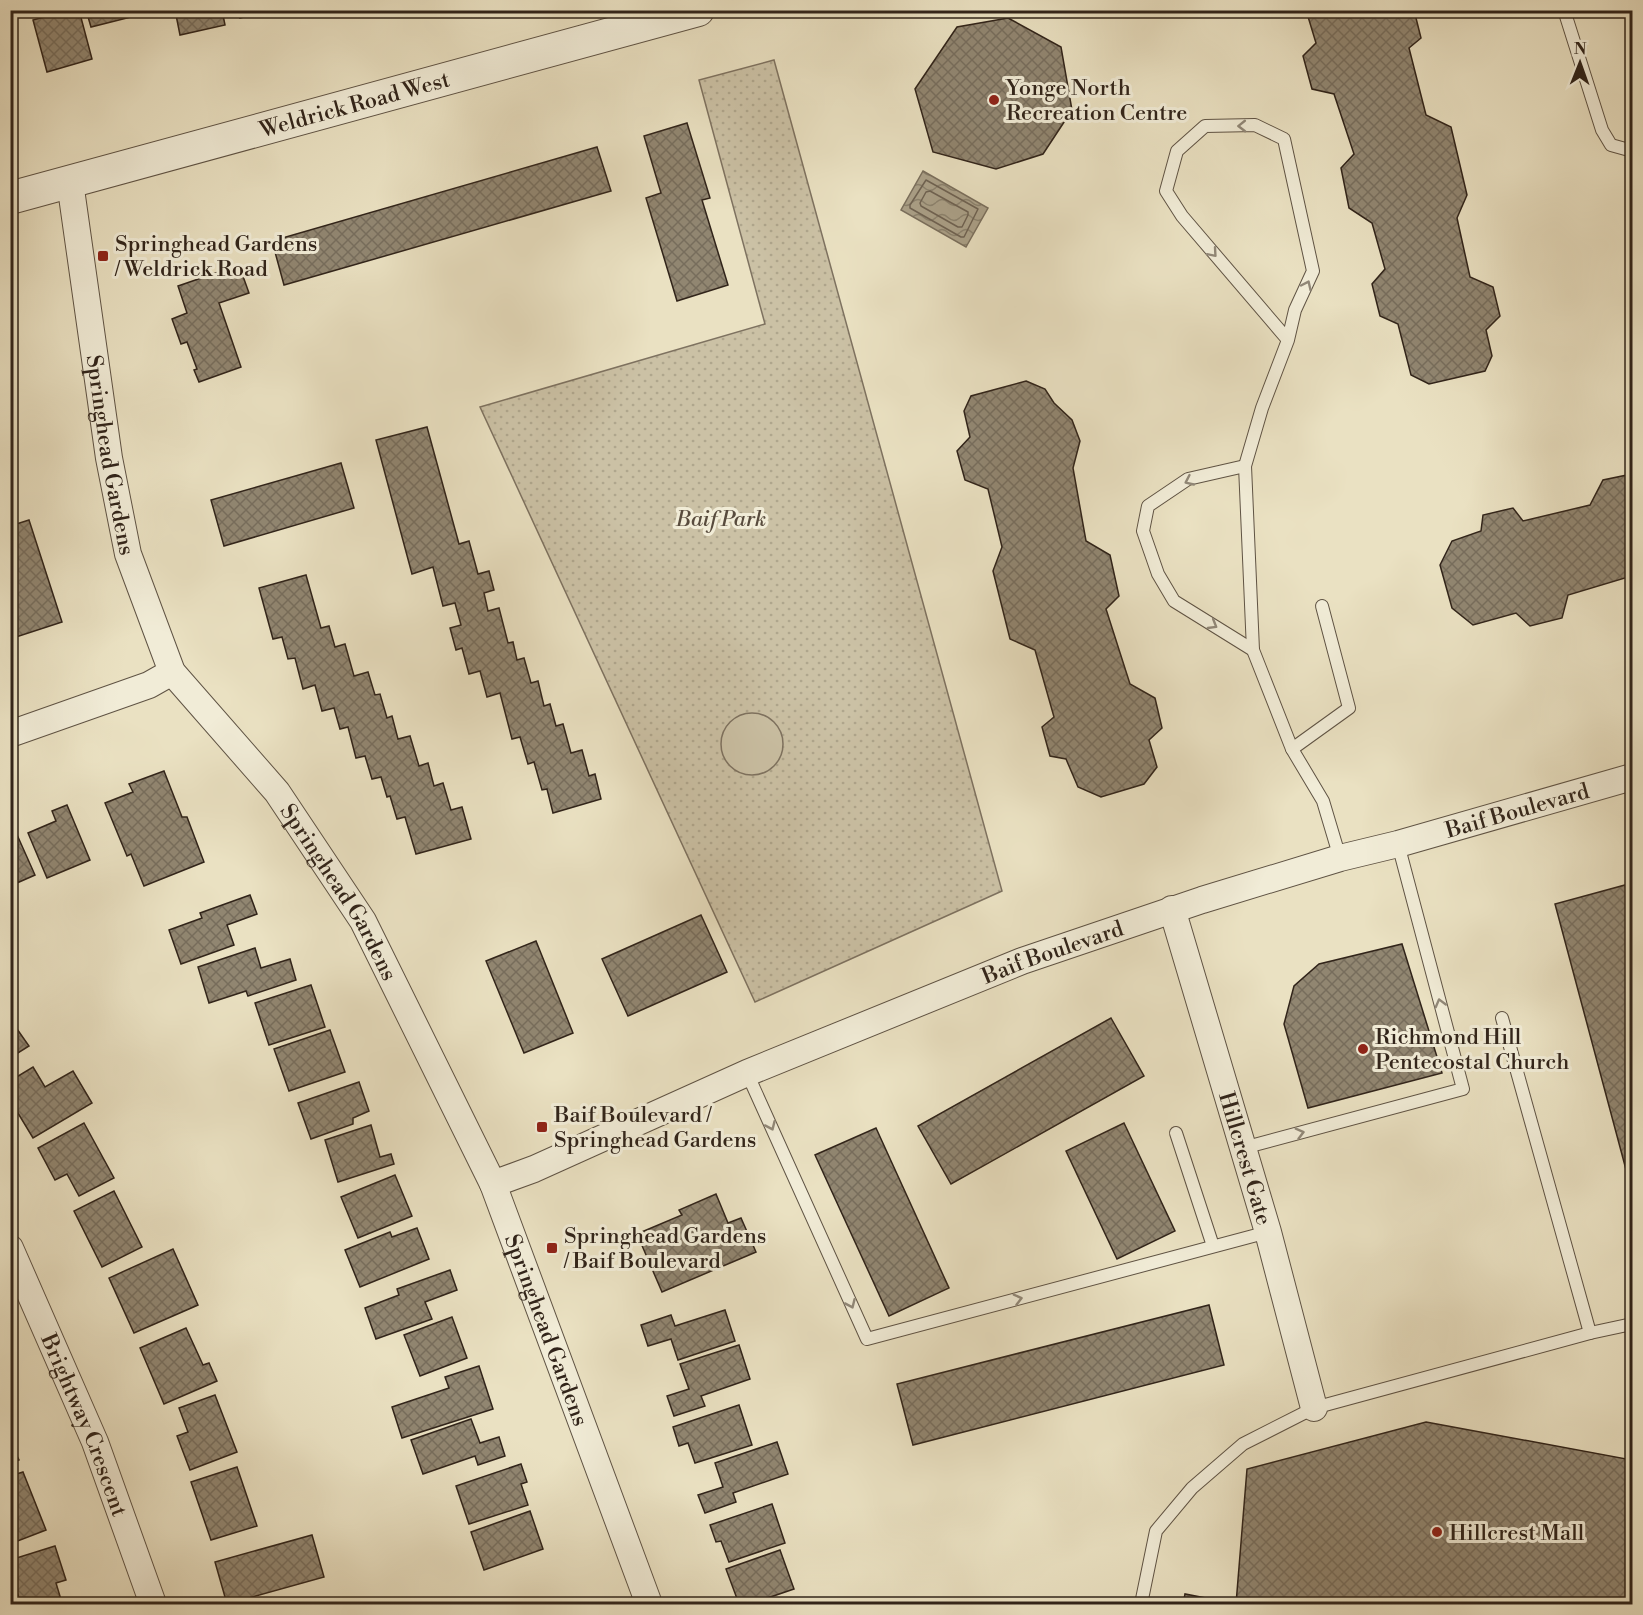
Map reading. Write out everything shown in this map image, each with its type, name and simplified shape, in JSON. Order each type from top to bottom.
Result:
[{"type":"street","name":"Weldrick Road West","points":[[10,198],[698,10]]},
{"type":"street","name":"Springhead Gardens","points":[[70,182],[109,458],[128,554],[172,672],[277,792],[363,921],[493,1184],[649,1605]]},
{"type":"street","points":[[10,734],[149,685],[172,672]]},
{"type":"street","name":"Baif Boulevard","points":[[493,1184],[534,1169],[747,1073],[1022,961],[1172,909],[1340,858],[1398,844],[1632,777]]},
{"type":"street","name":"Hillcrest Gate","points":[[1172,909],[1268,1232],[1314,1408]]},
{"type":"street","name":"Brightway Crescent","points":[[10,1248],[95,1442],[153,1605]]},
{"type":"lane","points":[[1564,10],[1602,130],[1611,145],[1629,150],[1632,148]]},
{"type":"lane","points":[[1288,340],[1182,216],[1166,191],[1177,151],[1205,126],[1255,125],[1284,139],[1313,271],[1295,310],[1288,340],[1262,408],[1245,466],[1253,650],[1292,749],[1323,801],[1340,858]]},
{"type":"lane","points":[[1245,466],[1188,479],[1148,506],[1143,531],[1158,574],[1174,601],[1253,650]]},
{"type":"lane","points":[[1292,749],[1349,708],[1322,606]]},
{"type":"lane","points":[[1243,1148],[1463,1089],[1398,844]]},
{"type":"lane","points":[[1502,1018],[1590,1333]]},
{"type":"lane","points":[[747,1073],[867,1340],[1268,1232]]},
{"type":"lane","points":[[1176,1133],[1213,1246]]},
{"type":"lane","points":[[1141,1605],[1156,1531],[1192,1488],[1243,1444],[1314,1408],[1590,1333],[1632,1324]]},
{"type":"green space","name":"Baif Park","points":[[774,60],[1002,891],[755,1002],[480,407],[765,324],[699,80]]},
{"type":"green space","points":[[752,713],[774,722],[783,744],[774,766],[752,775],[730,766],[721,744],[730,722]]},
{"type":"water","points":[[923,171],[988,208],[966,247],[901,210]]},
{"type":"building","points":[[70,10],[79,10],[92,59],[47,72],[33,20]]},
{"type":"building","points":[[86,10],[151,10],[151,12],[91,27]]},
{"type":"building","points":[[175,10],[222,10],[225,25],[180,35]]},
{"type":"building","points":[[238,10],[270,10],[240,18]]},
{"type":"building","points":[[1306,10],[1414,10],[1421,38],[1409,48],[1426,115],[1451,127],[1467,195],[1457,218],[1470,277],[1493,287],[1500,316],[1486,330],[1492,356],[1485,371],[1429,384],[1411,375],[1398,324],[1380,316],[1372,284],[1385,269],[1372,223],[1349,208],[1341,168],[1354,154],[1334,94],[1312,89],[1303,56],[1316,43]]},
{"type":"building","name":"Yonge North Recreation Centre","points":[[1008,18],[1061,47],[1072,110],[1043,154],[996,169],[933,152],[915,89],[957,27]]},
{"type":"building","points":[[687,123],[710,198],[702,200],[728,285],[677,301],[646,198],[661,193],[644,136]]},
{"type":"building","points":[[597,147],[611,191],[284,285],[272,241]]},
{"type":"building","points":[[239,265],[249,293],[219,303],[241,367],[199,382],[194,370],[197,369],[187,342],[181,344],[172,319],[187,313],[178,286]]},
{"type":"building","points":[[1026,381],[1045,389],[1054,403],[1072,420],[1080,441],[1073,468],[1086,541],[1110,555],[1119,596],[1106,609],[1130,684],[1155,698],[1162,728],[1149,740],[1157,767],[1144,784],[1101,797],[1078,787],[1066,759],[1050,756],[1042,727],[1054,717],[1035,650],[1010,639],[993,571],[1002,547],[988,489],[965,480],[957,451],[970,437],[964,411],[971,396]]},
{"type":"building","points":[[427,427],[459,544],[469,541],[478,574],[489,571],[494,590],[484,593],[488,611],[499,608],[508,643],[513,642],[517,660],[524,658],[531,683],[538,681],[544,706],[550,704],[556,726],[563,724],[571,753],[582,750],[589,776],[595,774],[601,799],[553,813],[547,789],[542,790],[534,762],[528,764],[520,737],[512,739],[500,693],[487,697],[480,671],[469,674],[462,648],[456,650],[450,628],[461,625],[455,603],[443,606],[433,567],[412,574],[376,440]]},
{"type":"building","points":[[341,463],[354,508],[224,546],[211,500]]},
{"type":"building","points":[[1632,474],[1632,580],[1628,577],[1568,595],[1562,618],[1530,626],[1516,613],[1473,625],[1452,608],[1440,565],[1452,541],[1481,531],[1483,515],[1513,508],[1523,521],[1590,505],[1603,480]]},
{"type":"building","points":[[29,520],[62,622],[10,639],[10,526]]},
{"type":"building","points":[[306,575],[321,628],[329,626],[335,647],[345,644],[354,676],[368,672],[375,695],[380,694],[387,718],[392,716],[398,739],[410,736],[419,766],[428,763],[434,786],[443,783],[451,810],[462,807],[471,839],[416,854],[405,817],[397,819],[381,777],[372,779],[365,756],[356,758],[348,727],[340,729],[334,708],[322,711],[315,685],[303,689],[295,658],[288,659],[282,637],[273,639],[259,588]]},
{"type":"building","points":[[164,771],[182,817],[187,817],[204,862],[144,886],[131,854],[127,856],[105,803],[133,792],[129,784]]},
{"type":"building","points":[[67,805],[90,860],[47,878],[28,833],[56,821],[52,811]]},
{"type":"building","points":[[14,828],[35,875],[10,886],[10,830]]},
{"type":"building","points":[[1625,885],[1632,912],[1632,1192],[1555,904]]},
{"type":"building","points":[[250,895],[257,914],[227,925],[234,945],[181,964],[169,930],[202,918],[200,913]]},
{"type":"building","points":[[701,915],[727,972],[628,1016],[602,959]]},
{"type":"building","points":[[536,941],[573,1033],[524,1053],[486,961]]},
{"type":"building","name":"Richmond Hill Pentecostal Church","points":[[1402,944],[1442,1073],[1308,1108],[1284,1024],[1294,986],[1319,964]]},
{"type":"building","points":[[255,948],[261,968],[290,959],[296,980],[248,996],[246,991],[209,1003],[198,967]]},
{"type":"building","points":[[311,985],[325,1027],[269,1045],[255,1003]]},
{"type":"building","points":[[1111,1018],[1144,1076],[951,1184],[918,1126]]},
{"type":"building","points":[[10,1019],[29,1046],[10,1058]]},
{"type":"building","points":[[330,1030],[345,1072],[289,1091],[274,1049]]},
{"type":"building","points":[[33,1067],[45,1087],[73,1071],[92,1103],[33,1138],[10,1100],[10,1081]]},
{"type":"building","points":[[359,1082],[369,1111],[353,1118],[353,1124],[311,1139],[298,1103]]},
{"type":"building","points":[[84,1123],[114,1178],[79,1196],[67,1174],[55,1180],[38,1148]]},
{"type":"building","points":[[1124,1123],[1175,1231],[1117,1259],[1066,1151]]},
{"type":"building","points":[[371,1125],[380,1157],[391,1154],[394,1164],[338,1182],[325,1140]]},
{"type":"building","points":[[876,1128],[949,1288],[889,1316],[815,1155]]},
{"type":"building","points":[[395,1175],[412,1216],[358,1238],[341,1197]]},
{"type":"building","points":[[114,1191],[142,1247],[102,1267],[74,1211]]},
{"type":"building","points":[[716,1194],[728,1223],[741,1218],[756,1252],[662,1292],[637,1234],[682,1215],[679,1210]]},
{"type":"building","points":[[417,1228],[429,1259],[360,1287],[345,1250],[390,1232],[392,1237]]},
{"type":"building","points":[[173,1249],[198,1305],[134,1333],[109,1278]]},
{"type":"building","points":[[450,1270],[457,1290],[425,1302],[432,1319],[376,1339],[365,1308],[399,1295],[397,1289]]},
{"type":"building","points":[[1209,1305],[1224,1365],[913,1445],[897,1384]]},
{"type":"building","points":[[725,1310],[735,1341],[678,1360],[671,1339],[648,1346],[641,1325],[671,1315],[675,1326]]},
{"type":"building","points":[[452,1317],[467,1358],[420,1376],[404,1335]]},
{"type":"building","points":[[186,1328],[203,1365],[209,1363],[217,1381],[164,1404],[140,1348]]},
{"type":"building","points":[[739,1345],[750,1379],[701,1396],[705,1406],[674,1416],[667,1396],[689,1389],[680,1364]]},
{"type":"building","points":[[479,1366],[493,1409],[402,1438],[392,1407],[449,1388],[445,1377]]},
{"type":"building","points":[[215,1395],[237,1452],[190,1470],[177,1436],[188,1432],[179,1408]]},
{"type":"building","points":[[739,1405],[752,1445],[695,1463],[688,1443],[679,1446],[673,1427]]},
{"type":"building","points":[[471,1419],[480,1443],[499,1437],[505,1456],[478,1465],[475,1456],[423,1474],[411,1440]]},
{"type":"building","name":"Hillcrest Mall","points":[[1426,1422],[1632,1460],[1632,1604],[1236,1604],[1247,1469]]},
{"type":"building","points":[[10,1442],[19,1460],[10,1464]]},
{"type":"building","points":[[777,1442],[788,1474],[733,1493],[736,1502],[705,1513],[698,1495],[723,1487],[715,1463]]},
{"type":"building","points":[[521,1464],[527,1482],[521,1484],[528,1505],[469,1524],[456,1486]]},
{"type":"building","points":[[237,1467],[257,1526],[211,1540],[191,1482]]},
{"type":"building","points":[[23,1472],[46,1530],[10,1544],[10,1476]]},
{"type":"building","points":[[772,1504],[785,1543],[729,1562],[721,1541],[716,1542],[710,1525]]},
{"type":"building","points":[[530,1511],[543,1549],[484,1570],[471,1532]]},
{"type":"building","points":[[312,1535],[324,1577],[227,1604],[215,1562]]},
{"type":"building","points":[[55,1546],[66,1580],[56,1583],[62,1603],[21,1604],[10,1571],[10,1560]]},
{"type":"building","points":[[780,1550],[794,1589],[750,1604],[739,1604],[726,1569]]},
{"type":"building","points":[[1185,1594],[1236,1604],[1183,1604]]},
{"type":"place","name":"Yonge North Recreation Centre","points":[[994,100]]},
{"type":"place","name":"Springhead Gardens / Weldrick Road","points":[[103,256]]},
{"type":"place","name":"Richmond Hill Pentecostal Church","points":[[1363,1049]]},
{"type":"place","name":"Baif Boulevard / Springhead Gardens","points":[[542,1127]]},
{"type":"place","name":"Springhead Gardens / Baif Boulevard","points":[[552,1248]]},
{"type":"place","name":"Hillcrest Mall","points":[[1437,1532]]}]
